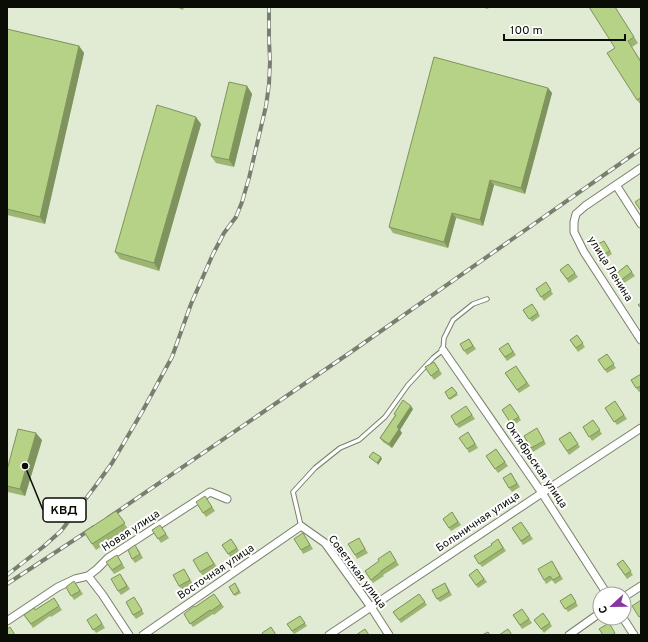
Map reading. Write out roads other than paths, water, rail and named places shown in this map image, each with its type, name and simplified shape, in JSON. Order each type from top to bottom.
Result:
[{"type":"street","name":"улица Ленина","points":[[641,168],[585,206],[576,214],[574,222],[574,232],[584,252],[641,340]]},
{"type":"street","points":[[616,185],[641,224]]},
{"type":"street","name":"Октябрьская улица","points":[[443,350],[542,493],[602,586]]},
{"type":"street","name":"Больничная улица","points":[[328,635],[641,428]]},
{"type":"street","name":"Новая улица","points":[[7,621],[58,587],[76,579],[88,576],[108,558],[210,492],[227,499]]},
{"type":"street","name":"Советская улица","points":[[302,526],[325,543],[371,607],[389,635]]},
{"type":"street","name":"Восточная улица","points":[[143,635],[302,526]]},
{"type":"street","points":[[88,576],[102,594],[129,635]]},
{"type":"street","points":[[632,592],[641,586]]},
{"type":"street","points":[[569,635],[592,619]]},
{"type":"street","points":[[628,626],[634,635]]},
{"type":"lane","points":[[302,526],[293,492],[315,468],[340,448],[359,440],[386,417],[408,385],[433,358],[443,350],[444,338],[453,320],[473,304],[487,299]]},
{"type":"railway","points":[[7,575],[61,531],[94,488],[112,463],[172,357],[191,304],[213,254],[224,233],[236,217],[249,178],[266,106],[269,84],[269,7]]},
{"type":"railway","points":[[108,518],[351,352],[641,149]]},
{"type":"railway","points":[[7,584],[94,527]]},
{"type":"place","name":"КВД","points":[[25,466]]}]
